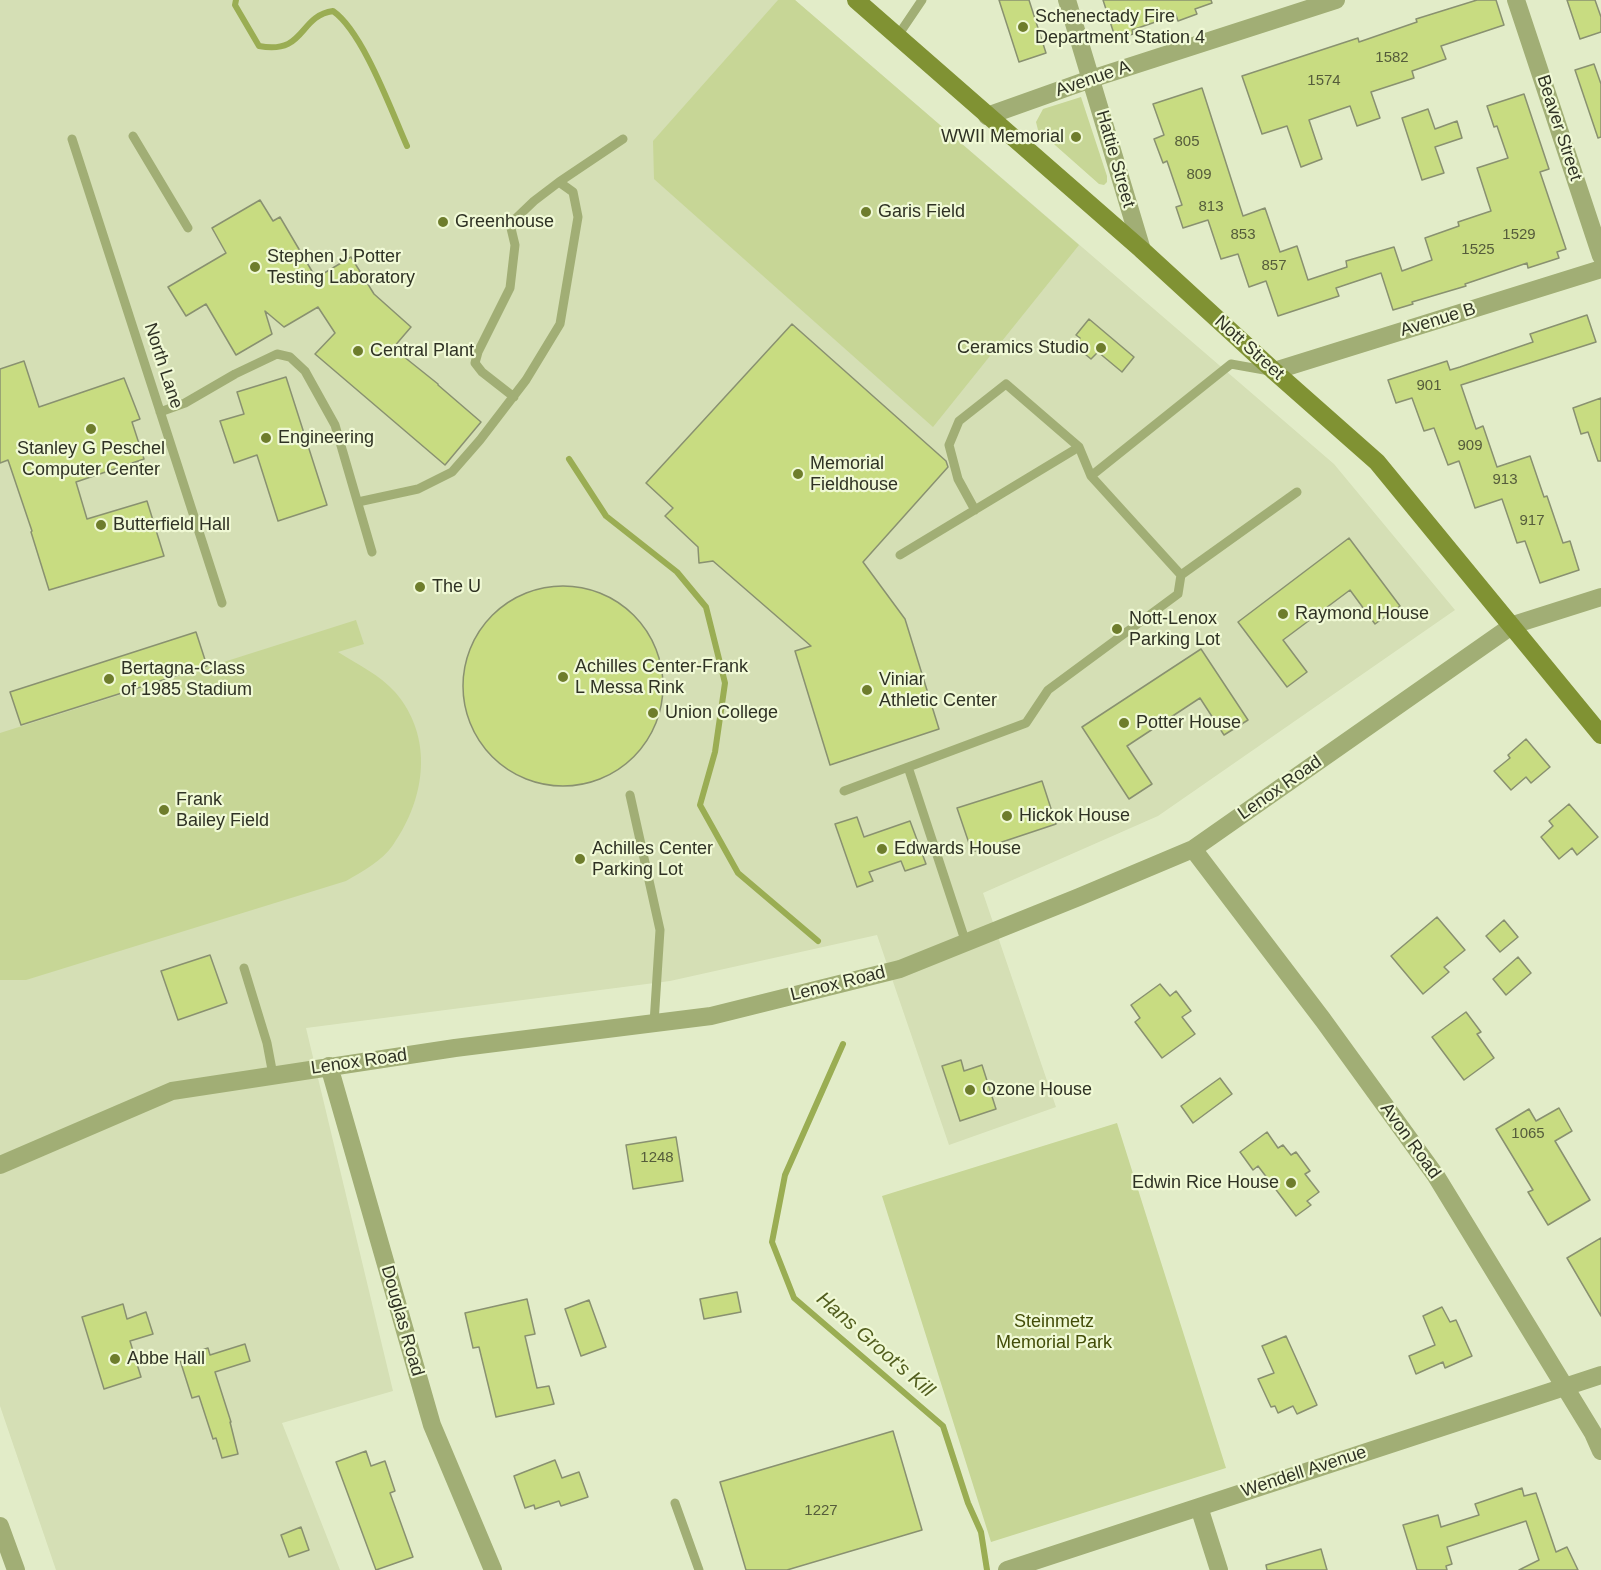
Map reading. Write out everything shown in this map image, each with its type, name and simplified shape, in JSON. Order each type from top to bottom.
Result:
[{"type":"main road","name":"Nott Street","points":[[855,0],[1142,250],[1377,462],[1601,735]]},
{"type":"street","name":"Hattie Street","points":[[1067,0],[1142,250]]},
{"type":"street","name":"Avenue A","points":[[987,116],[1091,79],[1336,0]]},
{"type":"street","name":"Beaver Street","points":[[1516,0],[1601,256]]},
{"type":"street","name":"Avenue B","points":[[1274,371],[1601,268]]},
{"type":"street","name":"Lenox Road","points":[[0,1165],[172,1090],[455,1048],[711,1016],[900,969],[1193,849],[1513,625],[1601,597]]},
{"type":"street","name":"Avon Road","points":[[1193,849],[1323,1020],[1436,1176],[1593,1433],[1601,1451]]},
{"type":"street","name":"Douglas Road","points":[[329,1066],[432,1425],[493,1570]]},
{"type":"street","name":"Wendell Avenue","points":[[1007,1570],[1601,1375]]},
{"type":"street","points":[[1199,1507],[1219,1570]]},
{"type":"street","points":[[0,1526],[15,1570]]},
{"type":"lane","points":[[897,37],[922,0]]},
{"type":"lane","points":[[133,136],[188,228]]},
{"type":"lane","name":"North Lane","points":[[72,139],[222,603]]},
{"type":"lane","points":[[514,397],[482,372],[475,363],[478,352],[510,288],[515,245],[510,224],[534,201],[559,182],[623,139]]},
{"type":"lane","points":[[358,502],[418,489],[452,472],[526,380],[560,324],[578,217],[573,192],[559,182]]},
{"type":"lane","points":[[160,412],[185,403],[235,374],[277,354],[290,357],[305,371],[335,425],[372,552]]},
{"type":"lane","points":[[1091,476],[1231,364],[1274,371]]},
{"type":"lane","points":[[975,510],[958,479],[949,444],[959,421],[1006,384],[1079,447],[1091,476],[1181,575]]},
{"type":"lane","points":[[900,555],[1079,447]]},
{"type":"lane","points":[[844,791],[1026,723],[1048,690],[1178,594],[1181,575],[1297,492]]},
{"type":"lane","points":[[908,767],[966,943]]},
{"type":"lane","points":[[630,795],[660,930],[654,1023]]},
{"type":"lane","points":[[244,968],[267,1043],[273,1075]]},
{"type":"lane","points":[[675,1503],[699,1570]]},
{"type":"shaded area","name":"Union College","points":[[0,0],[795,0],[1334,464],[1455,610],[1158,816],[983,893],[1056,1107],[949,1145],[877,935],[670,981],[306,1028],[393,1391],[282,1423],[340,1570],[56,1570],[0,1406]]},
{"type":"green space","name":"Garis Field","points":[[778,0],[795,0],[1079,245],[933,427],[654,179],[653,141]]},
{"type":"green space","points":[[1081,97],[1107,176],[1107,182],[1104,185],[1099,184],[1038,130],[1036,122],[1043,109]]},
{"type":"green space","points":[[356,620],[364,644],[338,652],[375,675],[395,692],[416,728],[420,748],[421,768],[413,808],[393,845],[383,856],[346,881],[26,980],[0,980],[0,733]]},
{"type":"green space","name":"Steinmetz Memorial Park","points":[[1117,1123],[1226,1468],[991,1542],[882,1196]]},
{"type":"building","name":"Schenectady Fire Department Station 4","points":[[999,0],[1029,0],[1046,53],[1019,62]]},
{"type":"building","points":[[1103,0],[1211,0],[1212,3],[1195,9],[1197,14],[1178,21],[1176,15],[1132,30],[1133,34],[1116,40]]},
{"type":"building","points":[[1477,0],[1496,0],[1504,25],[1441,46],[1446,59],[1412,71],[1414,78],[1371,92],[1380,118],[1357,126],[1350,106],[1309,120],[1322,159],[1301,167],[1287,126],[1262,134],[1242,76],[1358,38],[1359,42],[1417,22],[1416,19]]},
{"type":"building","points":[[1567,0],[1595,0],[1601,17],[1601,32],[1580,39]]},
{"type":"building","points":[[1594,64],[1601,84],[1601,137],[1598,138],[1575,70]]},
{"type":"building","points":[[1202,88],[1243,216],[1265,208],[1280,252],[1297,246],[1308,280],[1347,267],[1346,261],[1394,247],[1402,271],[1432,260],[1425,238],[1459,226],[1458,222],[1491,211],[1477,168],[1508,158],[1487,106],[1524,94],[1549,169],[1540,172],[1566,249],[1557,252],[1559,258],[1528,268],[1527,263],[1393,310],[1381,273],[1336,288],[1339,296],[1278,316],[1266,281],[1249,287],[1238,254],[1221,259],[1208,220],[1183,228],[1176,207],[1182,205],[1167,161],[1163,163],[1154,139],[1164,135],[1153,104]]},
{"type":"building","points":[[1428,109],[1435,129],[1457,121],[1462,138],[1435,147],[1444,173],[1422,180],[1402,118]]},
{"type":"building","points":[[260,200],[273,221],[280,217],[316,278],[351,257],[374,294],[411,327],[393,348],[481,422],[445,465],[315,354],[335,333],[318,307],[284,327],[265,311],[272,334],[236,355],[206,304],[186,316],[168,287],[226,253],[212,228]]},
{"type":"building","points":[[1587,315],[1596,342],[1461,385],[1476,429],[1483,426],[1497,467],[1530,456],[1563,543],[1570,541],[1579,570],[1540,583],[1525,541],[1517,543],[1502,499],[1475,508],[1459,461],[1448,465],[1434,428],[1424,431],[1412,398],[1396,403],[1388,380],[1447,361],[1450,370],[1460,367],[1533,342],[1530,334]]},
{"type":"building","name":"Ceramics Studio","points":[[1089,319],[1134,357],[1122,372],[1098,352],[1091,359],[1074,345],[1080,338],[1076,335]]},
{"type":"building","name":"Memorial Fieldhouse","points":[[792,324],[946,461],[948,467],[863,562],[905,619],[939,729],[830,765],[795,651],[811,646],[713,561],[699,563],[698,547],[665,516],[673,508],[646,483]]},
{"type":"building","points":[[24,361],[39,407],[124,378],[140,419],[132,422],[144,459],[76,482],[87,519],[147,501],[164,556],[49,590],[8,460],[0,463],[0,369]]},
{"type":"building","name":"Engineering","points":[[286,377],[327,505],[278,521],[257,455],[234,463],[220,421],[244,414],[237,392]]},
{"type":"building","points":[[1601,398],[1601,461],[1598,461],[1588,432],[1581,434],[1573,408]]},
{"type":"building","name":"Raymond House","points":[[1349,538],[1400,606],[1375,624],[1350,590],[1283,640],[1307,672],[1287,687],[1238,622]]},
{"type":"building","name":"Achilles Center-Frank L Messa Rink","points":[[563,586],[582,588],[601,594],[634,615],[655,648],[661,667],[663,686],[661,705],[655,724],[634,757],[601,778],[582,784],[563,786],[544,784],[525,778],[492,757],[471,724],[465,705],[463,686],[465,667],[471,648],[492,615],[525,594],[544,588]]},
{"type":"building","name":"Bertagna-Class of 1985 Stadium","points":[[196,632],[207,666],[21,725],[10,692]]},
{"type":"building","name":"Potter House","points":[[1201,649],[1248,720],[1224,735],[1200,698],[1127,746],[1152,784],[1129,799],[1082,727]]},
{"type":"building","points":[[1526,739],[1550,767],[1531,783],[1526,777],[1511,790],[1494,771],[1510,758],[1508,755]]},
{"type":"building","name":"Hickok House","points":[[1042,781],[1056,824],[972,852],[957,808]]},
{"type":"building","points":[[1569,804],[1598,837],[1577,855],[1572,848],[1559,859],[1541,837],[1553,826],[1549,821]]},
{"type":"building","name":"Edwards House","points":[[857,817],[864,837],[910,821],[926,864],[905,871],[901,861],[869,872],[873,881],[857,887],[835,824]]},
{"type":"building","points":[[1437,917],[1465,950],[1444,967],[1449,972],[1423,994],[1391,956]]},
{"type":"building","points":[[1504,920],[1518,937],[1500,952],[1486,936]]},
{"type":"building","points":[[210,955],[227,1003],[178,1020],[161,971]]},
{"type":"building","points":[[1518,957],[1531,973],[1506,995],[1493,979]]},
{"type":"building","points":[[1160,984],[1170,996],[1176,991],[1191,1011],[1182,1017],[1195,1034],[1162,1058],[1135,1022],[1140,1018],[1131,1005]]},
{"type":"building","points":[[1466,1012],[1481,1032],[1477,1034],[1494,1058],[1464,1080],[1432,1037]]},
{"type":"building","name":"Ozone House","points":[[961,1060],[964,1071],[982,1065],[996,1109],[960,1121],[942,1066]]},
{"type":"building","points":[[1220,1078],[1232,1094],[1193,1123],[1181,1106]]},
{"type":"building","points":[[1559,1108],[1572,1131],[1555,1141],[1590,1200],[1548,1225],[1528,1192],[1533,1190],[1496,1129],[1529,1109],[1536,1121]]},
{"type":"building","name":"Edwin Rice House","points":[[1267,1132],[1278,1148],[1283,1145],[1291,1155],[1296,1152],[1310,1171],[1305,1174],[1319,1192],[1307,1201],[1311,1205],[1296,1216],[1258,1166],[1253,1170],[1240,1152]]},
{"type":"building","points":[[676,1137],[683,1181],[633,1189],[626,1145]]},
{"type":"building","points":[[1601,1238],[1601,1316],[1567,1258]]},
{"type":"building","points":[[737,1292],[741,1312],[704,1319],[700,1299]]},
{"type":"building","points":[[527,1299],[535,1334],[525,1336],[537,1388],[549,1386],[554,1404],[496,1417],[479,1347],[473,1348],[465,1313]]},
{"type":"building","points":[[589,1300],[606,1347],[581,1356],[565,1309]]},
{"type":"building","name":"Abbe Hall","points":[[123,1304],[127,1319],[146,1312],[153,1334],[130,1341],[141,1377],[104,1389],[82,1317]]},
{"type":"building","points":[[1442,1307],[1450,1322],[1456,1320],[1472,1356],[1445,1368],[1443,1362],[1416,1374],[1409,1356],[1435,1345],[1423,1316]]},
{"type":"building","points":[[1286,1336],[1317,1405],[1297,1414],[1293,1406],[1278,1413],[1275,1406],[1271,1407],[1258,1379],[1274,1373],[1262,1346]]},
{"type":"building","points":[[245,1344],[250,1361],[215,1372],[231,1422],[238,1454],[222,1458],[216,1438],[213,1439],[199,1396],[192,1398],[179,1357],[208,1348],[210,1355]]},
{"type":"building","points":[[893,1431],[922,1530],[787,1570],[746,1570],[720,1482]]},
{"type":"building","points":[[366,1451],[371,1466],[385,1461],[395,1491],[390,1493],[413,1557],[376,1570],[336,1462]]},
{"type":"building","points":[[555,1460],[562,1478],[579,1472],[588,1497],[561,1506],[559,1501],[535,1509],[534,1505],[525,1508],[514,1476]]},
{"type":"building","points":[[1522,1488],[1524,1496],[1536,1493],[1556,1552],[1567,1547],[1578,1570],[1519,1570],[1539,1560],[1526,1521],[1447,1547],[1452,1564],[1446,1566],[1447,1570],[1417,1570],[1403,1525],[1438,1515],[1441,1527],[1479,1515],[1475,1504]]},
{"type":"building","points":[[301,1527],[309,1550],[289,1557],[281,1535]]},
{"type":"building","points":[[1321,1549],[1327,1570],[1267,1570],[1266,1565]]},
{"type":"waterway","name":"Hans Groot's Kill","points":[[236,0],[235,5],[259,46],[285,45],[294,40],[313,20],[333,11],[344,21],[365,53],[407,146]]},
{"type":"waterway","name":"Hans Groot's Kill","points":[[569,459],[606,516],[677,572],[706,607],[725,683],[715,752],[700,805],[738,873],[818,941]]},
{"type":"waterway","name":"Hans Groot's Kill","points":[[843,1044],[785,1175],[772,1242],[794,1298],[943,1426],[968,1503],[981,1532],[987,1570]]},
{"type":"place","name":"Schenectady Fire Department Station 4","points":[[1023,27]]},
{"type":"place","name":"WWII Memorial","points":[[1076,137]]},
{"type":"place","name":"Garis Field","points":[[866,212]]},
{"type":"place","name":"Greenhouse","points":[[443,222]]},
{"type":"place","name":"Stephen J Potter Testing Laboratory","points":[[255,267]]},
{"type":"place","name":"Ceramics Studio","points":[[1101,348]]},
{"type":"place","name":"Central Plant","points":[[358,351]]},
{"type":"place","name":"Stanley G Peschel Computer Center","points":[[91,429]]},
{"type":"place","name":"Engineering","points":[[266,438]]},
{"type":"place","name":"Memorial Fieldhouse","points":[[798,474]]},
{"type":"place","name":"Butterfield Hall","points":[[101,525]]},
{"type":"place","name":"The U","points":[[420,587]]},
{"type":"place","name":"Raymond House","points":[[1283,614]]},
{"type":"place","name":"Nott-Lenox Parking Lot","points":[[1117,629]]},
{"type":"place","name":"Achilles Center-Frank L Messa Rink","points":[[563,677]]},
{"type":"place","name":"Bertagna-Class of 1985 Stadium","points":[[109,679]]},
{"type":"place","name":"Viniar Athletic Center","points":[[867,690]]},
{"type":"place","name":"Union College","points":[[653,713]]},
{"type":"place","name":"Potter House","points":[[1124,723]]},
{"type":"place","name":"Frank Bailey Field","points":[[164,810]]},
{"type":"place","name":"Hickok House","points":[[1007,816]]},
{"type":"place","name":"Edwards House","points":[[882,849]]},
{"type":"place","name":"Achilles Center Parking Lot","points":[[580,859]]},
{"type":"place","name":"Ozone House","points":[[970,1090]]},
{"type":"place","name":"Edwin Rice House","points":[[1291,1183]]},
{"type":"place","name":"Abbe Hall","points":[[115,1359]]}]
